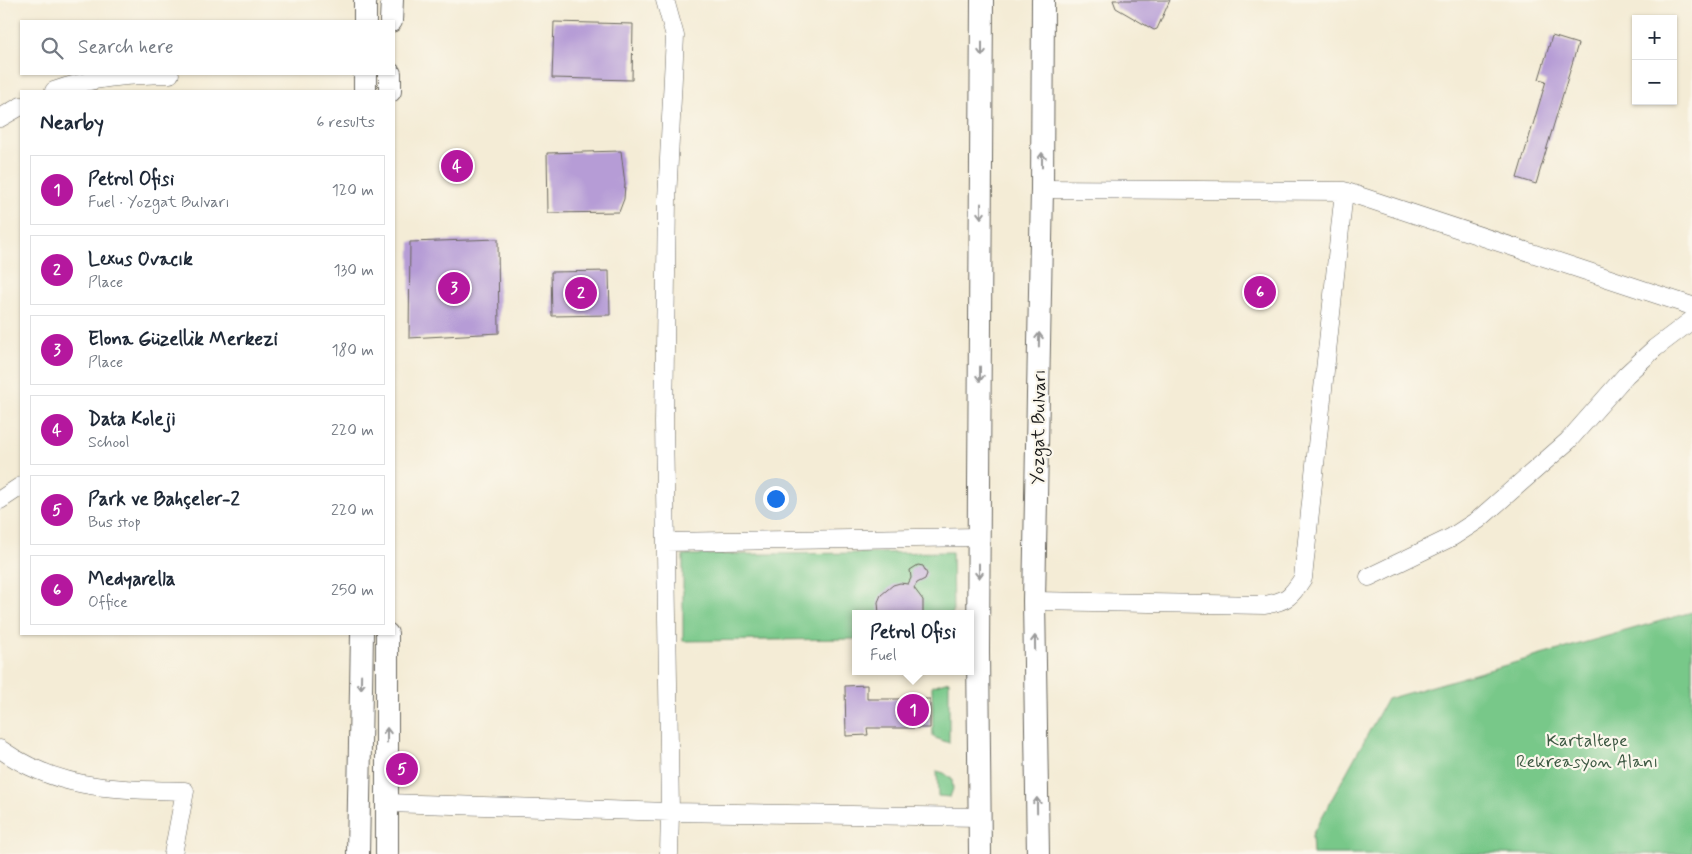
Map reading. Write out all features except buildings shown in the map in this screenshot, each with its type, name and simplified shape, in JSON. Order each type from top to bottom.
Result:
[{"type":"main road","points":[[365,0],[365,20]]},
{"type":"main road","points":[[391,20],[392,0]]},
{"type":"main road","points":[[980,854],[979,538],[982,0]]},
{"type":"main road","name":"Yozgat Bulvarı","points":[[1038,854],[1034,601],[1042,189],[1043,0]]},
{"type":"main road","points":[[365,75],[365,90]]},
{"type":"main road","points":[[390,75],[390,90]]},
{"type":"main road","points":[[358,854],[362,635]]},
{"type":"main road","points":[[387,635],[387,854]]},
{"type":"street","points":[[665,0],[675,36],[667,210],[664,423],[669,854]]},
{"type":"street","points":[[57,90],[92,80],[146,75]]},
{"type":"street","points":[[0,118],[20,107]]},
{"type":"street","points":[[1042,189],[1344,191],[1692,306]]},
{"type":"street","points":[[1034,601],[1265,605],[1282,602],[1294,592],[1304,578],[1344,191]]},
{"type":"street","points":[[1370,576],[1444,541],[1478,520],[1568,441],[1626,375],[1655,348],[1692,320]]},
{"type":"street","points":[[0,500],[20,487]]},
{"type":"street","points":[[666,542],[979,538]]},
{"type":"street","points":[[0,749],[26,765],[52,776],[76,783],[110,788],[185,791],[173,854]]},
{"type":"street","points":[[387,802],[670,812],[980,817]]},
{"type":"green space","points":[[952,552],[953,610],[852,610],[852,639],[683,641],[683,555]]},
{"type":"green space","name":"Kartaltepe Rekreasyon Alanı","points":[[1692,612],[1692,854],[1313,854],[1312,835],[1387,699]]},
{"type":"green space","points":[[949,681],[949,743],[933,737],[932,686]]},
{"type":"green space","points":[[937,771],[944,773],[952,779],[953,789],[950,797],[938,796]]},
{"type":"place","name":"Data Koleji","points":[[457,166]]},
{"type":"place","name":"Elona Güzellik Merkezi","points":[[454,288]]},
{"type":"place","name":"Medyarella","points":[[1260,292]]},
{"type":"place","name":"Lexus Ovacık","points":[[581,293]]},
{"type":"place","name":"Petrol Ofisi","points":[[913,710]]},
{"type":"place","name":"Park ve Bahçeler-2","points":[[402,769]]}]
